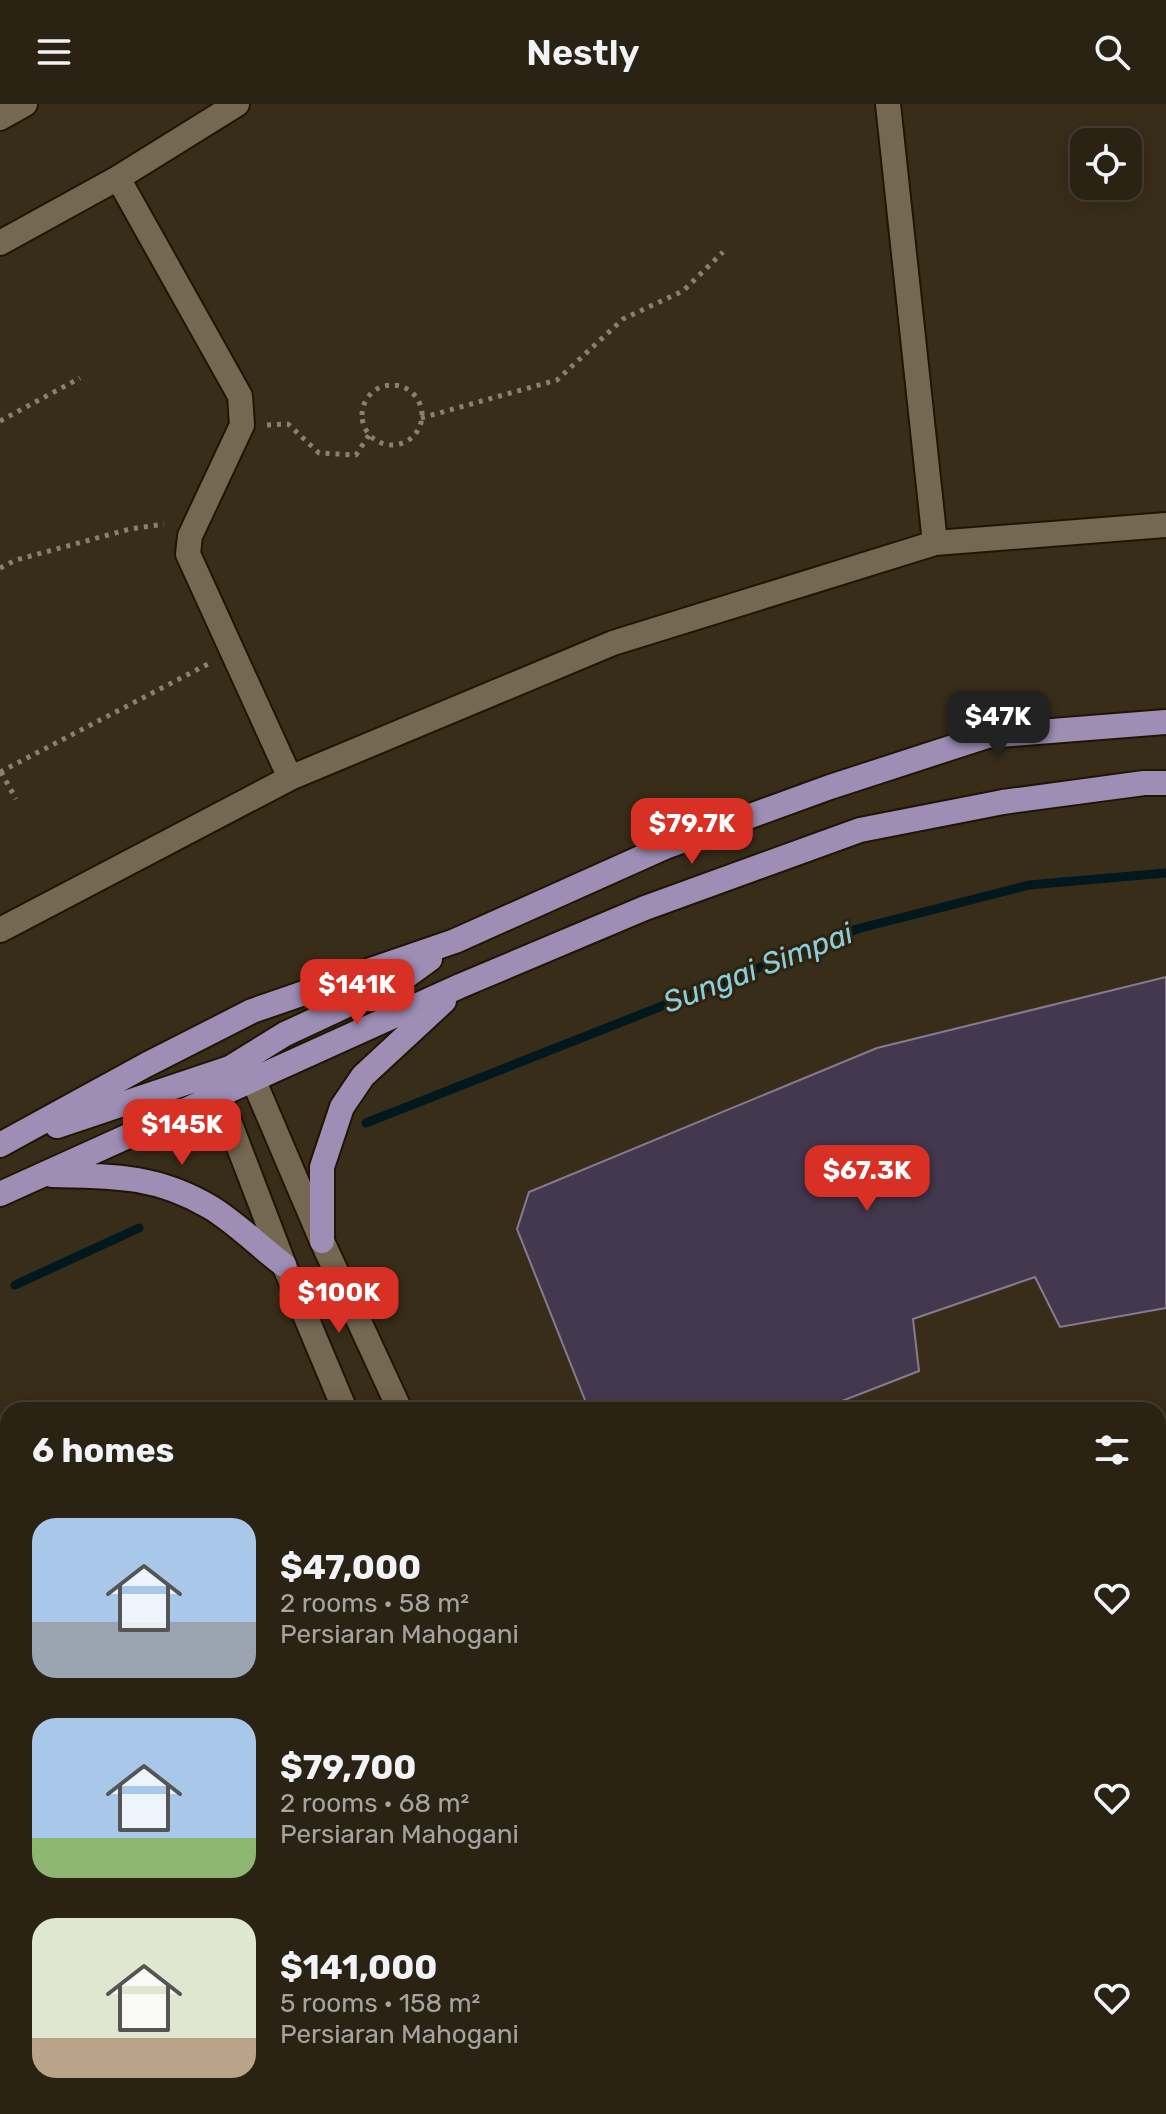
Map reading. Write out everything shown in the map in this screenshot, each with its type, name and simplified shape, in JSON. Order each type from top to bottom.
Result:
[{"type":"main road","points":[[0,1146],[146,1065],[252,1011],[455,941],[665,847],[830,787],[987,736],[1159,722]]},
{"type":"main road","points":[[0,1194],[460,986],[645,908],[860,830],[1003,802],[1144,783],[1166,783]]},
{"type":"main road","points":[[0,1146],[230,1068],[285,1034],[401,980],[455,941]]},
{"type":"main road","points":[[322,1241],[322,1167],[342,1107],[363,1076],[460,986]]},
{"type":"main road","points":[[43,1175],[124,1176],[167,1186],[212,1208],[284,1265]]},
{"type":"street","points":[[0,118],[25,104]]},
{"type":"street","points":[[0,243],[118,178],[237,104]]},
{"type":"street","points":[[888,104],[935,543]]},
{"type":"street","points":[[118,178],[240,396],[242,425],[190,536],[188,554],[290,778]]},
{"type":"street","points":[[0,930],[290,778],[613,643],[935,543],[1166,525]]},
{"type":"street","points":[[342,1402],[284,1265],[219,1095],[230,1068],[253,1079],[322,1241],[396,1402]]},
{"type":"path","points":[[421,418],[557,380],[623,319],[683,291],[723,252]]},
{"type":"path","points":[[0,421],[80,378]]},
{"type":"path","points":[[383,386],[403,386],[411,392],[417,399],[421,418],[413,436],[396,445],[386,445],[369,435],[364,426],[363,407],[374,390],[383,386]]},
{"type":"path","points":[[242,425],[288,424],[319,453],[356,455],[369,435]]},
{"type":"path","points":[[0,568],[16,560],[130,529],[197,520]]},
{"type":"path","points":[[16,799],[1,772],[232,651]]},
{"type":"building","points":[[1166,977],[1166,1308],[1060,1327],[1035,1277],[913,1319],[919,1371],[840,1402],[586,1402],[517,1229],[529,1192],[877,1048]]},
{"type":"waterway","name":"Sungai Simpai","points":[[366,1123],[857,929],[1029,885],[1166,873]]},
{"type":"waterway","name":"Sungai Simpai","points":[[15,1285],[139,1228]]}]
